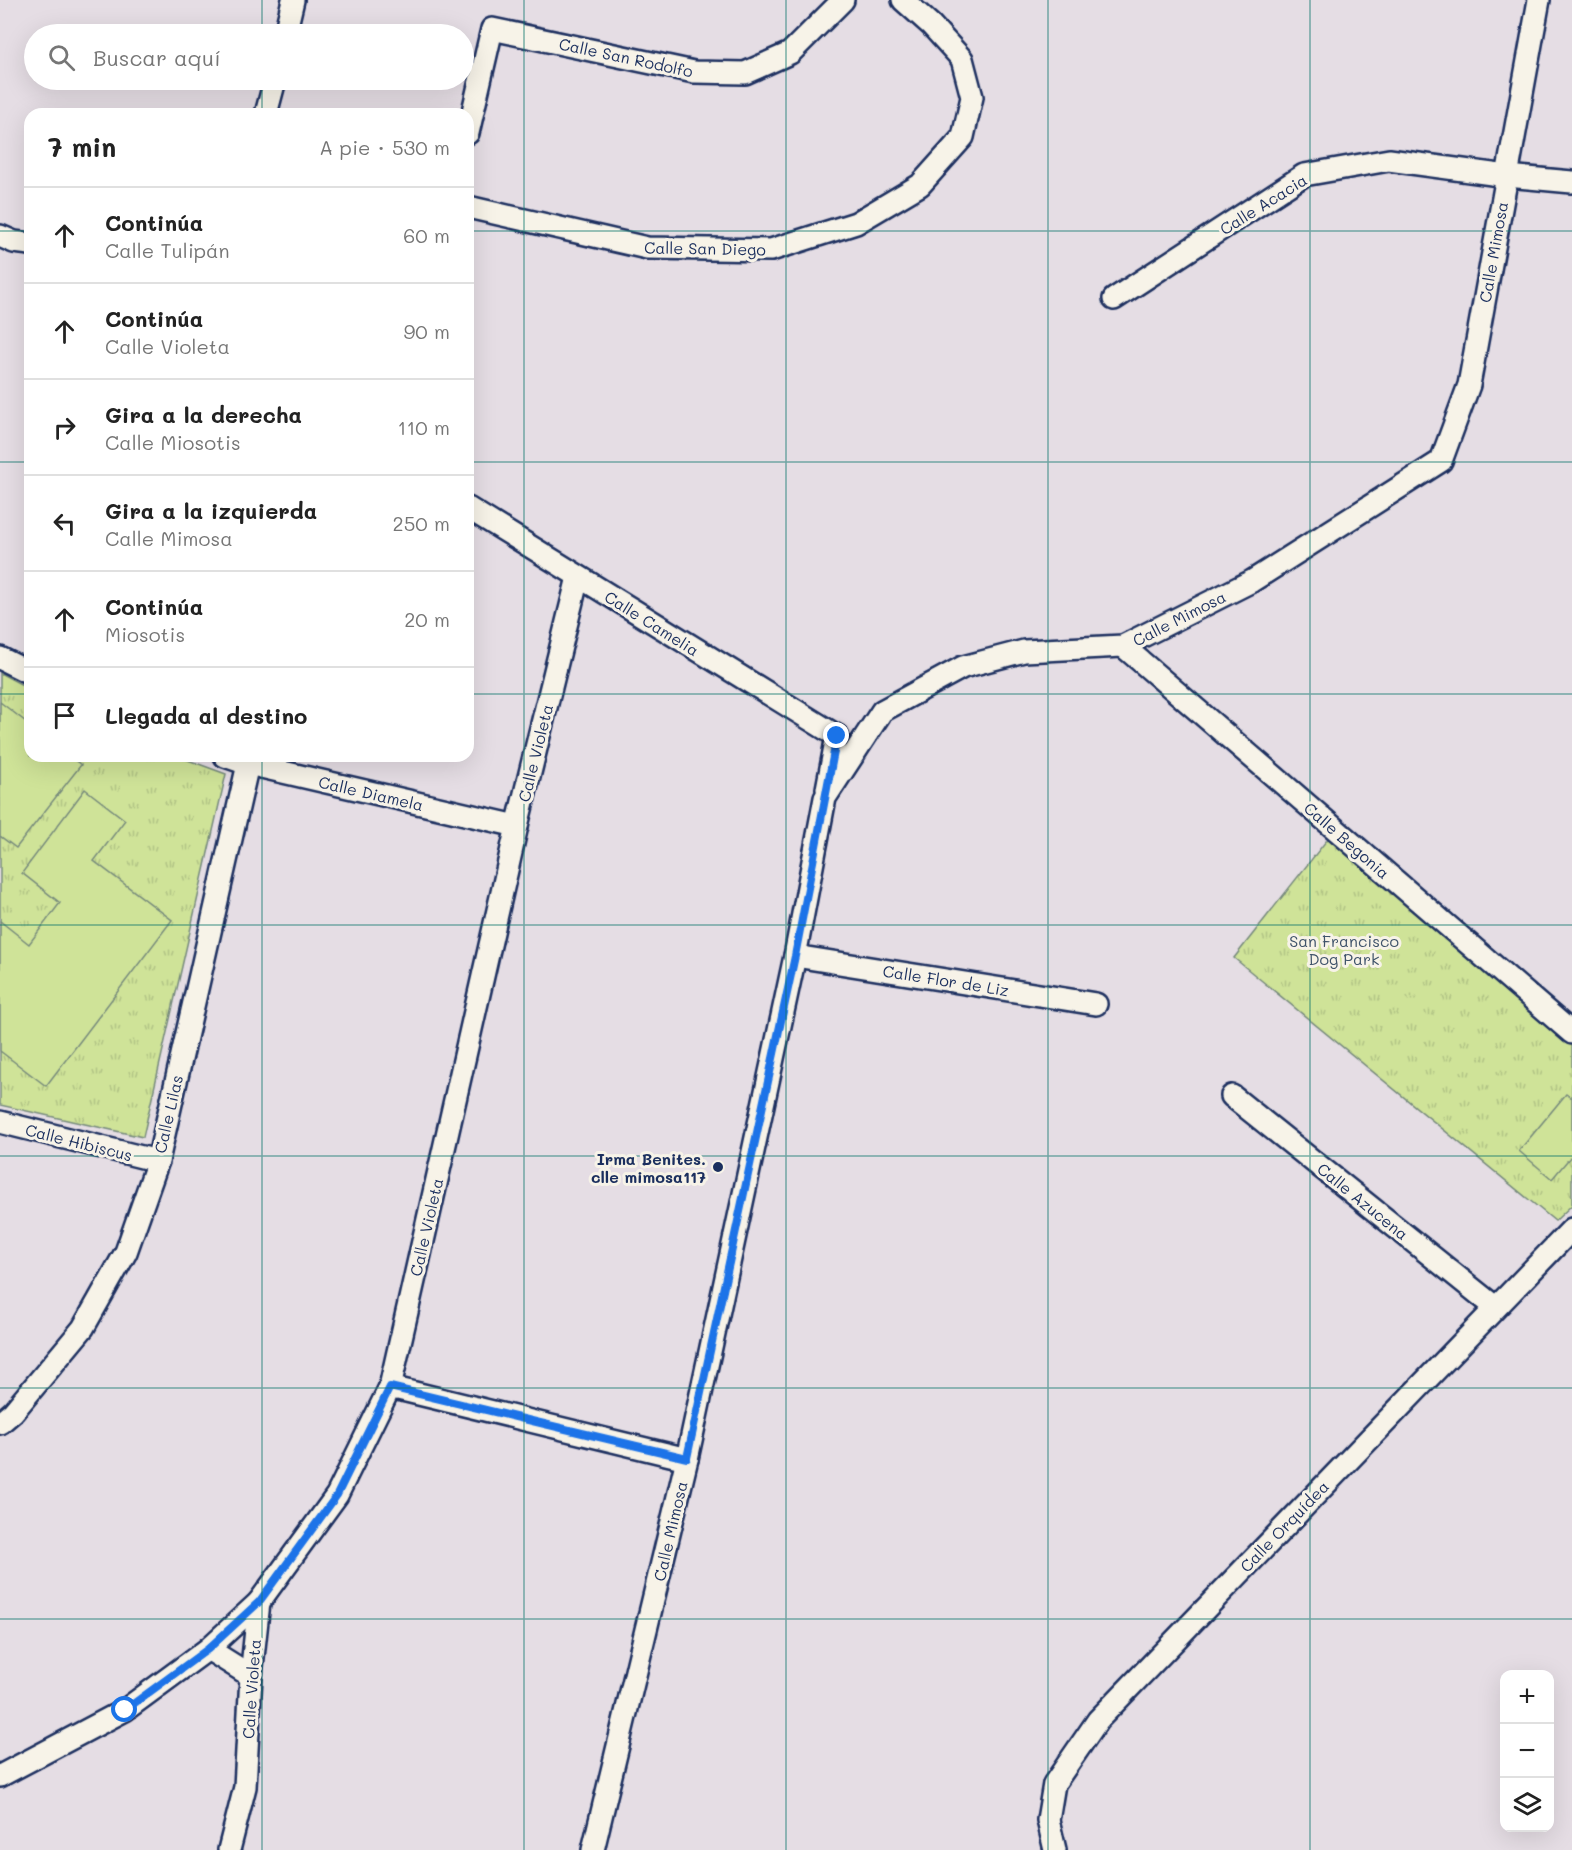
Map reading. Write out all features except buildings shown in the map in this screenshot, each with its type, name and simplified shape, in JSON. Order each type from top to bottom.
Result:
[{"type":"street","points":[[287,24],[293,0]]},
{"type":"street","name":"Calle San Rodolfo","points":[[474,108],[492,29],[694,72],[746,72],[790,53],[843,0]]},
{"type":"street","name":"Calle San Diego","points":[[474,208],[647,248],[771,250],[856,223],[920,185],[963,137],[972,97],[962,59],[931,25],[903,0]]},
{"type":"street","name":"Calle Mimosa","points":[[593,1850],[687,1458],[795,956],[825,798],[882,711],[963,667],[1024,651],[1123,646],[1252,581],[1441,461],[1469,385],[1539,0]]},
{"type":"street","points":[[267,108],[272,90]]},
{"type":"street","name":"Calle Acacia","points":[[1114,299],[1304,175],[1389,160],[1507,176],[1572,182]]},
{"type":"street","points":[[0,236],[14,242],[24,243]]},
{"type":"street","name":"Calle Camelia","points":[[474,512],[837,736]]},
{"type":"street","name":"Calle Violeta","points":[[229,1850],[245,1786],[251,1676],[259,1602],[337,1495],[390,1387],[517,826],[578,577]]},
{"type":"street","name":"Calle Begonia","points":[[1123,646],[1572,1032]]},
{"type":"street","points":[[0,658],[24,670]]},
{"type":"street","points":[[825,798],[837,736],[882,711]]},
{"type":"street","name":"Calle Diamela","points":[[242,762],[517,826]]},
{"type":"street","name":"Calle Lilas","points":[[0,1424],[13,1412],[83,1328],[126,1252],[158,1161],[248,764]]},
{"type":"street","name":"Calle Flor de Liz","points":[[795,956],[1096,1004]]},
{"type":"street","name":"Calle Azucena","points":[[1232,1096],[1495,1307]]},
{"type":"street","name":"Calle Hibiscus","points":[[0,1122],[158,1161]]},
{"type":"street","name":"Calle Orquídea","points":[[1055,1850],[1048,1820],[1054,1784],[1098,1720],[1572,1229]]},
{"type":"street","points":[[390,1387],[687,1458]]},
{"type":"street","points":[[0,1776],[125,1710],[208,1649],[259,1602]]},
{"type":"street","points":[[208,1649],[251,1676]]},
{"type":"green space","points":[[0,673],[24,686],[24,762],[193,762],[226,774],[143,1137],[0,1105]]},
{"type":"green space","points":[[0,702],[24,720],[24,762],[77,762],[81,765],[16,848],[0,836]]},
{"type":"green space","points":[[85,789],[125,820],[94,861],[172,920],[46,1086],[0,1051],[0,921],[29,944],[60,903],[22,873]]},
{"type":"green space","name":"San Francisco Dog Park","points":[[1330,836],[1572,1041],[1572,1205],[1555,1221],[1234,958]]},
{"type":"green space","points":[[1566,1094],[1572,1098],[1572,1155],[1552,1179],[1519,1151]]},
{"type":"place","name":"Irma Benites. clle mimosa117","points":[[718,1167]]},
{"type":"route","points":[[125,1710],[208,1649],[259,1602],[337,1495],[390,1387],[687,1458],[795,956],[837,736]]}]
